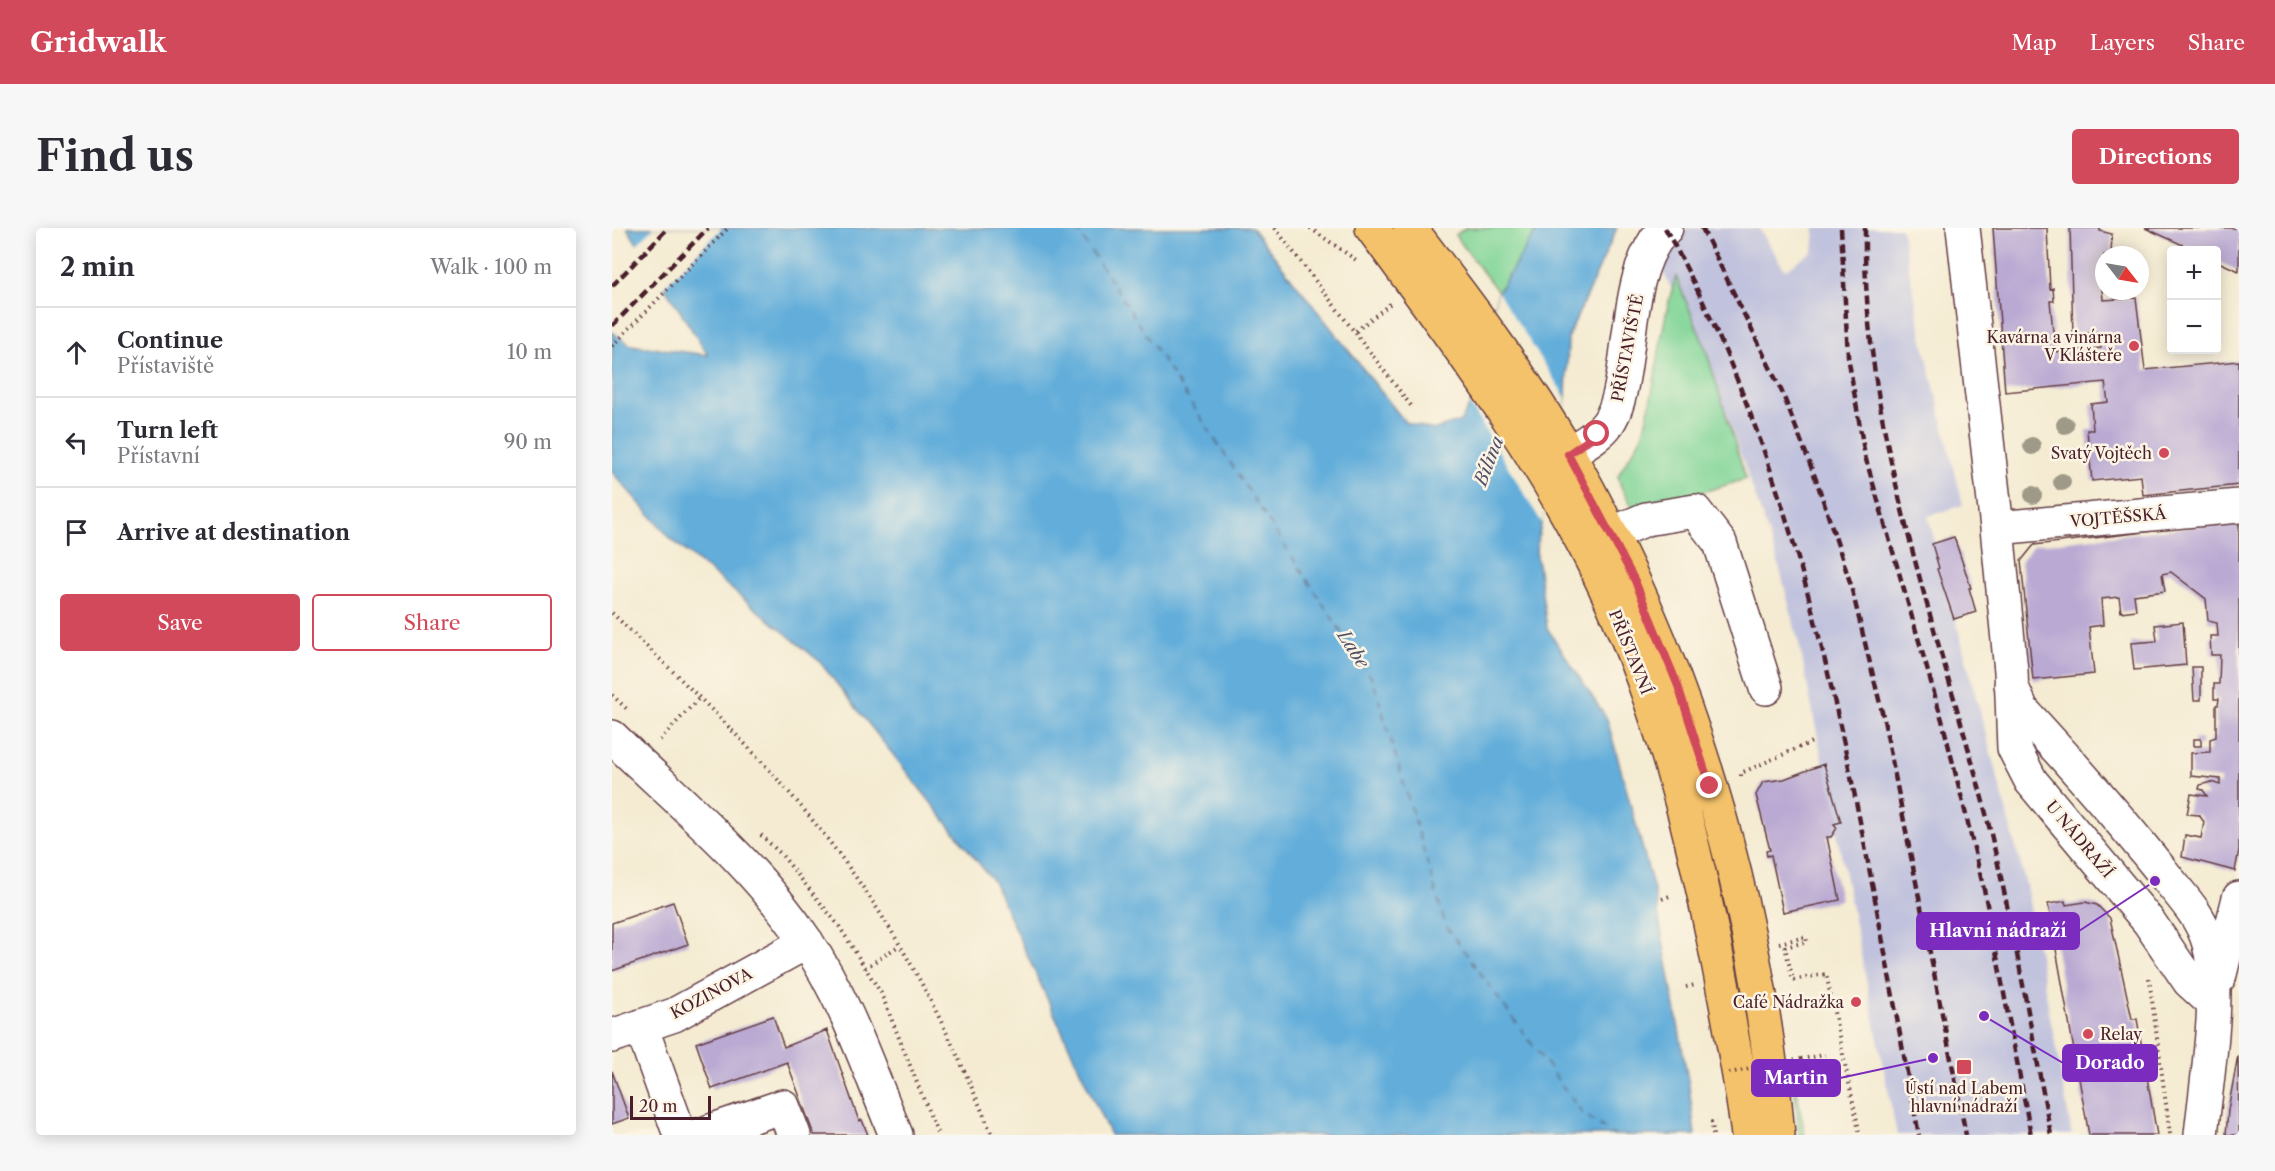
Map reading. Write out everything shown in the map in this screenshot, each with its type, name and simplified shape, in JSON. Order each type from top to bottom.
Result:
[{"type":"main road","name":"PŘÍSTAVNÍ","points":[[1372,228],[1478,372],[1549,484],[1609,597],[1647,689],[1680,789],[1711,926],[1742,1089],[1748,1135]]},
{"type":"main road","name":"PŘÍSTAVNÍ","points":[[1410,228],[1488,330],[1563,446],[1635,581],[1678,686],[1727,844],[1745,916],[1774,1085],[1778,1135]]},
{"type":"street","name":"PŘÍSTAVIŠTĚ","points":[[1563,446],[1604,428],[1614,413],[1621,389],[1640,275],[1652,244],[1666,228]]},
{"type":"street","name":"U NÁDRAŽÍ","points":[[1963,228],[1997,528],[2011,685],[2014,748],[2031,781],[2149,922],[2189,981],[2226,1003]]},
{"type":"street","name":"VOJTĚŠSKÁ","points":[[1997,528],[2239,506]]},
{"type":"street","points":[[1611,534],[1646,519],[1695,511],[1720,543],[1766,688]]},
{"type":"street","name":"U NÁDRAŽÍ","points":[[2011,685],[2022,710],[2192,908],[2209,944],[2213,974],[2226,1003],[2201,1135]]},
{"type":"street","points":[[612,737],[756,876],[807,942],[846,1011],[896,1135]]},
{"type":"street","points":[[2226,1003],[2239,898]]},
{"type":"street","name":"KOZINOVA","points":[[627,1031],[674,1015],[807,942]]},
{"type":"street","points":[[627,1031],[680,1135]]},
{"type":"street","points":[[699,1135],[783,1106],[794,1135]]},
{"type":"path","points":[[612,346],[728,228]]},
{"type":"path","points":[[1275,228],[1282,241],[1356,330],[1412,407]]},
{"type":"path","points":[[1310,228],[1364,265]]},
{"type":"path","points":[[1356,330],[1400,296]]},
{"type":"path","points":[[612,613],[700,697],[814,823],[844,860],[900,945],[957,1050],[992,1135]]},
{"type":"path","points":[[660,740],[700,697]]},
{"type":"path","points":[[1741,773],[1814,741]]},
{"type":"path","points":[[1662,898],[1672,896]]},
{"type":"path","points":[[1770,945],[1806,937],[1807,942],[1785,947],[1793,980],[1826,974],[1860,1135]]},
{"type":"path","points":[[865,968],[900,945]]},
{"type":"path","points":[[2149,972],[2169,1134],[2178,1135]]},
{"type":"path","points":[[1729,1072],[1825,1055]]},
{"type":"path","points":[[1712,1122],[1713,1135]]},
{"type":"shaded area","points":[[1641,228],[1759,228],[1785,270],[1813,251],[1815,228],[1901,228],[1924,346],[1963,505],[1928,516],[2026,885],[2072,1135],[1897,1135],[1800,648],[1778,562],[1727,415],[1675,296]]},
{"type":"green space","points":[[1466,228],[1538,228],[1498,292],[1455,235]]},
{"type":"green space","points":[[1676,277],[1705,347],[1746,479],[1663,504],[1639,519],[1621,487],[1618,476],[1643,432],[1670,296]]},
{"type":"green space","points":[[1792,1067],[1805,1135],[1799,1135]]},
{"type":"water","points":[[627,228],[1252,228],[1405,422],[1433,430],[1461,421],[1470,404],[1498,292],[1538,228],[1617,228],[1568,337],[1566,398],[1536,550],[1547,628],[1607,719],[1654,890],[1689,1086],[1695,1135],[1110,1135],[993,881],[819,661],[671,539],[612,472],[612,332],[631,345],[708,355]]},
{"type":"pier","points":[[653,228],[722,228],[662,289],[635,246]]},
{"type":"pier","points":[[1498,292],[1566,398],[1542,523],[1470,404]]},
{"type":"building","points":[[1993,228],[2047,228],[2050,289],[2053,288],[2054,301],[2050,301],[2055,352],[2101,348],[2099,332],[2073,335],[2070,228],[2100,228],[2100,231],[2112,234],[2111,246],[2095,246],[2095,300],[2136,300],[2145,370],[2239,361],[2239,485],[2143,495],[2141,476],[2092,481],[2087,430],[2093,430],[2091,404],[2108,402],[2105,382],[2005,392]]},
{"type":"building","points":[[2145,228],[2239,228],[2239,271],[2221,263],[2221,246],[2185,246]]},
{"type":"building","points":[[2239,521],[2239,850],[2235,871],[2182,857],[2185,835],[2201,838],[2204,822],[2199,815],[2187,814],[2191,794],[2207,796],[2203,790],[2199,789],[2200,785],[2211,782],[2220,785],[2220,779],[2191,776],[2191,753],[2210,752],[2210,739],[2216,737],[2216,705],[2219,699],[2214,699],[2214,684],[2219,684],[2220,655],[2211,655],[2210,636],[2218,636],[2217,623],[2208,621],[2206,599],[2171,572],[2162,574],[2165,591],[2134,595],[2136,610],[2121,612],[2119,597],[2101,599],[2103,625],[2089,627],[2094,674],[2033,680],[2021,561],[2034,545]]},
{"type":"building","points":[[1954,537],[1971,588],[1969,588],[1976,612],[1954,619],[1937,569],[1939,568],[1932,544]]},
{"type":"building","points":[[2183,622],[2186,665],[2134,670],[2131,643],[2157,641],[2155,625]]},
{"type":"building","points":[[2192,667],[2201,667],[2201,700],[2194,700]]},
{"type":"building","points":[[2194,739],[2201,739],[2201,746],[2194,746]]},
{"type":"building","points":[[1824,764],[1841,822],[1834,824],[1837,828],[1831,837],[1827,837],[1840,900],[1783,912],[1771,855],[1767,856],[1766,851],[1770,850],[1756,795],[1763,782],[1784,779]]},
{"type":"building","points":[[2065,901],[2066,905],[2085,902],[2097,905],[2110,918],[2132,1019],[2137,1019],[2157,1135],[2089,1135],[2048,904]]},
{"type":"building","points":[[673,902],[688,944],[612,971],[612,923]]},
{"type":"building","points":[[773,1016],[784,1047],[827,1030],[859,1121],[862,1120],[868,1135],[814,1135],[787,1062],[712,1089],[696,1043]]},
{"type":"building","points":[[2238,1055],[2239,1135],[2226,1135],[2228,1110]]},
{"type":"building","points":[[612,1071],[629,1118],[612,1124]]},
{"type":"ferry route","points":[[1076,228],[1373,680],[1446,926],[1582,1113],[1614,1135]]},
{"type":"railway","points":[[612,286],[668,228]]},
{"type":"railway","points":[[612,326],[708,228]]},
{"type":"railway","points":[[1665,228],[1718,334],[1761,443],[1797,556],[1827,670],[1853,786],[1919,1135]]},
{"type":"railway","points":[[1702,228],[1782,392],[1817,482],[1850,582],[1884,720],[1966,1135]]},
{"type":"railway","points":[[1841,228],[1848,356],[1865,456],[1942,720],[1965,811],[1985,894],[2031,1135]]},
{"type":"railway","points":[[1865,228],[1867,302],[1875,374],[1888,447],[1923,590],[1993,843],[2020,968],[2051,1135]]},
{"type":"place","name":"Kavárna a vinárna V Klášteře","points":[[2134,346]]},
{"type":"place","name":"Svatý Vojtěch","points":[[2164,453]]},
{"type":"place","name":"Hlavní nádraží","points":[[2155,881]]},
{"type":"place","name":"Café Nádražka","points":[[1856,1002]]},
{"type":"place","name":"Dorado","points":[[1984,1016]]},
{"type":"place","name":"Relay","points":[[2088,1034]]},
{"type":"place","name":"Martin","points":[[1933,1058]]},
{"type":"place","name":"Ústí nad Labem hlavní nádraží","points":[[1964,1067]]},
{"type":"route","points":[[1597,434],[1568,454],[1635,581],[1678,686],[1710,786]]},
{"type":"water label","name":"Bílina","points":[[1489,461]]},
{"type":"water label","name":"Labe","points":[[1353,649]]}]
